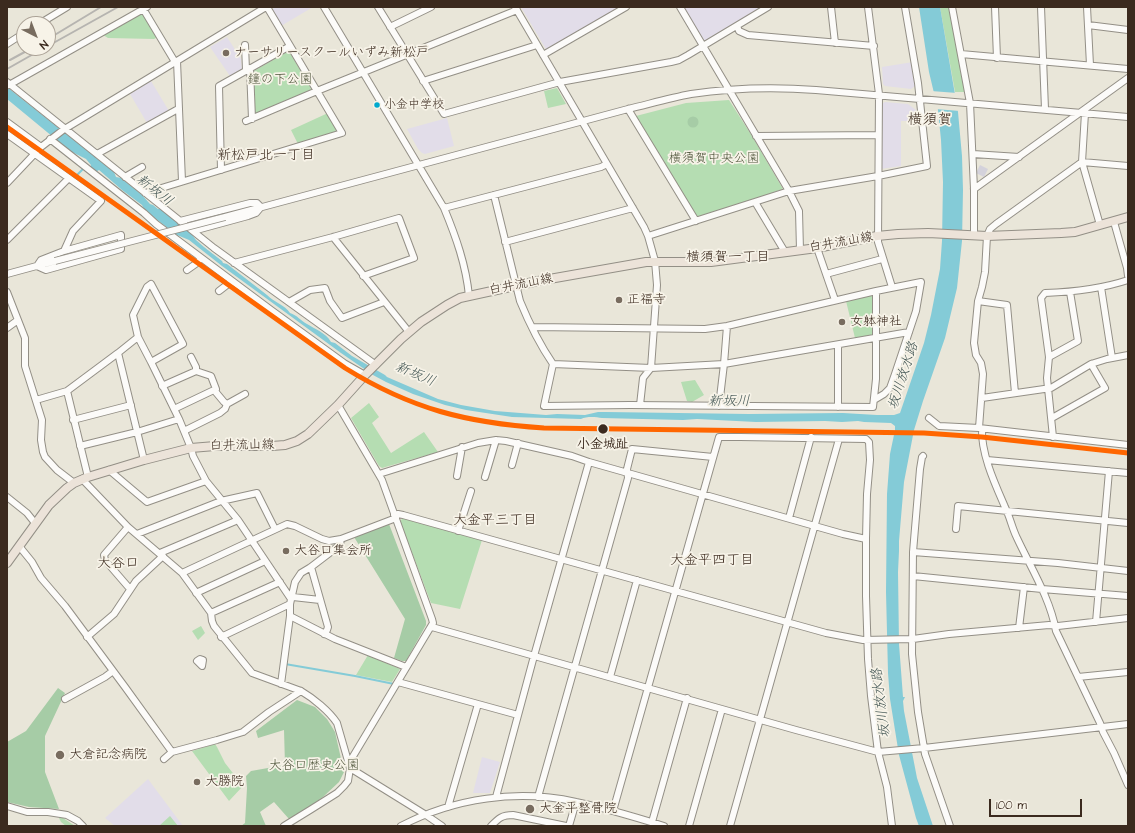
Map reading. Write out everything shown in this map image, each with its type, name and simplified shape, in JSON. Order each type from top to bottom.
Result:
[{"type":"main road","name":"白井流山線","points":[[7,563],[35,523],[56,498],[74,483],[85,478],[144,460],[191,448],[215,446],[272,446],[285,445],[297,441],[308,434],[338,405],[409,332],[421,322],[460,298],[631,264],[655,261],[711,262],[817,248],[877,236],[898,234],[928,233],[987,236],[1075,232],[1128,217]]},
{"type":"street","points":[[53,16],[68,7]]},
{"type":"street","points":[[7,183],[41,147],[64,129],[267,7],[342,133],[145,192]]},
{"type":"street","points":[[324,7],[444,208],[456,237],[464,264],[469,296]]},
{"type":"street","points":[[378,7],[444,114],[560,82],[679,60],[768,7]]},
{"type":"street","points":[[390,27],[431,7]]},
{"type":"street","points":[[543,55],[626,7]]},
{"type":"street","points":[[680,7],[789,191],[799,211],[800,250]]},
{"type":"street","points":[[831,7],[835,43]]},
{"type":"street","points":[[868,7],[879,94],[877,236],[882,259],[892,287]]},
{"type":"street","points":[[648,236],[789,191],[927,166],[921,99],[905,7]]},
{"type":"street","points":[[952,7],[961,54],[973,154],[973,236]]},
{"type":"street","points":[[995,7],[997,58]]},
{"type":"street","points":[[1041,7],[1045,109]]},
{"type":"street","points":[[1087,7],[1090,65]]},
{"type":"street","points":[[182,181],[176,61],[144,8],[8,84],[234,263],[375,366]]},
{"type":"street","points":[[245,45],[248,69],[249,120],[516,8],[648,236],[655,261],[657,286],[651,368],[643,378],[640,405]]},
{"type":"street","points":[[1088,25],[1128,30]]},
{"type":"street","points":[[736,26],[739,31],[748,35],[874,46]]},
{"type":"street","points":[[7,44],[16,38]]},
{"type":"street","points":[[423,80],[537,45]]},
{"type":"street","points":[[222,170],[218,86],[290,46]]},
{"type":"street","points":[[961,54],[1128,69]]},
{"type":"street","points":[[974,189],[1083,113],[1128,78]]},
{"type":"street","points":[[7,274],[628,109],[690,94],[760,88],[793,88],[879,94],[1128,117]]},
{"type":"street","points":[[97,154],[178,109]]},
{"type":"street","points":[[628,109],[696,221]]},
{"type":"street","points":[[1083,113],[1082,162],[1100,225]]},
{"type":"street","points":[[7,122],[41,147]]},
{"type":"street","points":[[7,134],[101,201],[73,231],[64,251]]},
{"type":"street","points":[[756,136],[878,135]]},
{"type":"street","points":[[51,138],[156,224],[201,258],[344,363],[366,375]]},
{"type":"street","points":[[973,154],[1020,157]]},
{"type":"street","points":[[1128,166],[1082,162],[990,229],[987,236],[985,272],[978,302],[974,343],[976,355],[981,363],[983,374],[981,429],[982,441],[991,474],[1016,536],[1042,589],[1056,631],[1114,752],[1128,785]]},
{"type":"street","points":[[444,208],[601,167],[607,164]]},
{"type":"street","points":[[125,177],[142,167]]},
{"type":"street","points":[[7,240],[69,178]]},
{"type":"street","points":[[494,195],[520,301],[542,348],[553,364],[544,406],[640,405],[873,407],[876,379],[876,291]]},
{"type":"street","points":[[754,202],[785,252]]},
{"type":"street","points":[[180,220],[250,203],[257,203],[261,207]]},
{"type":"street","points":[[193,231],[248,216],[256,213],[261,207]]},
{"type":"street","points":[[506,242],[633,208]]},
{"type":"street","points":[[234,263],[399,218],[414,258],[363,276]]},
{"type":"street","points":[[1114,222],[1128,276]]},
{"type":"street","points":[[121,235],[121,249],[46,270],[37,266],[42,260],[64,251],[121,235]]},
{"type":"street","points":[[333,237],[409,332]]},
{"type":"street","points":[[817,248],[835,300]]},
{"type":"street","points":[[187,270],[201,258]]},
{"type":"street","points":[[826,274],[882,259]]},
{"type":"street","points":[[1053,437],[1047,378],[1049,357],[1041,298],[1045,293],[1070,292],[1109,286],[1128,280]]},
{"type":"street","points":[[219,291],[232,281]]},
{"type":"street","points":[[532,327],[705,329],[727,326],[892,287],[921,282],[916,311],[890,388],[874,400]]},
{"type":"street","points":[[151,362],[183,344],[151,284],[147,287],[133,315],[138,337],[179,419],[193,456],[206,481],[238,520],[291,600]]},
{"type":"street","points":[[1101,287],[1112,358]]},
{"type":"street","points":[[289,302],[310,290],[325,288],[330,301],[342,318],[384,302]]},
{"type":"street","points":[[7,292],[25,338],[25,366],[42,420],[42,446],[46,457],[57,470],[74,483]]},
{"type":"street","points":[[1049,357],[1078,341],[1070,292]]},
{"type":"street","points":[[978,302],[1007,305],[1015,393]]},
{"type":"street","points":[[7,328],[18,320]]},
{"type":"street","points":[[719,406],[727,326]]},
{"type":"street","points":[[553,364],[651,368],[724,364],[909,332]]},
{"type":"street","points":[[36,400],[66,391],[138,337]]},
{"type":"street","points":[[838,345],[838,407]]},
{"type":"street","points":[[118,353],[144,460]]},
{"type":"street","points":[[982,398],[1050,388],[1091,364],[1128,355]]},
{"type":"street","points":[[191,357],[196,367],[196,371]]},
{"type":"street","points":[[1052,418],[1105,388],[1091,364]]},
{"type":"street","points":[[162,386],[196,371],[212,376],[216,389],[214,390]]},
{"type":"street","points":[[214,390],[227,404]]},
{"type":"street","points":[[174,409],[214,390]]},
{"type":"street","points":[[66,391],[80,446],[85,478],[128,527],[162,554],[182,573],[211,613],[214,626],[221,637],[252,673],[307,694],[334,718],[337,723],[350,765],[442,826]]},
{"type":"street","points":[[184,431],[220,413],[225,409],[227,404],[245,394]]},
{"type":"street","points":[[73,420],[131,405]]},
{"type":"street","points":[[284,826],[336,793],[348,781],[350,765],[406,667],[432,627],[432,619],[382,480],[338,405]]},
{"type":"street","points":[[930,418],[939,426],[981,429],[1128,445]]},
{"type":"street","points":[[80,446],[137,432],[179,419]]},
{"type":"street","points":[[613,811],[719,437],[811,437],[866,439],[869,442],[870,460],[867,494],[866,539],[867,640],[871,696],[878,752],[887,786],[892,826]]},
{"type":"street","points":[[789,518],[811,437]]},
{"type":"street","points":[[730,826],[840,438]]},
{"type":"street","points":[[379,474],[462,447],[496,440],[518,443],[572,456],[627,473],[866,539]]},
{"type":"street","points":[[485,478],[496,440]]},
{"type":"street","points":[[512,465],[518,443]]},
{"type":"street","points":[[457,476],[462,447]]},
{"type":"street","points":[[538,797],[628,478],[627,473],[632,449],[713,457]]},
{"type":"street","points":[[923,456],[913,552],[912,654],[918,712],[924,748],[941,804],[950,826]]},
{"type":"street","points":[[987,460],[1128,473]]},
{"type":"street","points":[[496,798],[534,656],[589,462]]},
{"type":"street","points":[[109,470],[147,502],[206,481]]},
{"type":"street","points":[[1096,622],[1109,472]]},
{"type":"street","points":[[458,530],[471,491]]},
{"type":"street","points":[[137,534],[221,501],[257,493],[275,529]]},
{"type":"street","points":[[7,497],[27,513],[35,523]]},
{"type":"street","points":[[956,529],[958,506],[1128,523]]},
{"type":"street","points":[[182,573],[287,524],[295,526],[322,539],[341,539],[395,517],[398,514],[826,633],[863,640],[913,639],[949,634],[1049,625],[1055,626],[1128,618]]},
{"type":"street","points":[[87,637],[114,614],[136,581],[162,554],[238,520]]},
{"type":"street","points":[[128,527],[104,555],[106,560],[130,589]]},
{"type":"street","points":[[281,684],[291,600],[295,582],[301,573],[340,545],[341,539]]},
{"type":"street","points":[[19,546],[32,562],[41,578],[65,606],[172,752]]},
{"type":"street","points":[[913,552],[1058,563],[1128,571]]},
{"type":"street","points":[[196,593],[265,561]]},
{"type":"street","points":[[311,567],[328,627],[324,634]]},
{"type":"street","points":[[913,576],[1128,596]]},
{"type":"street","points":[[610,677],[637,580]]},
{"type":"street","points":[[211,613],[280,582]]},
{"type":"street","points":[[1020,628],[1024,587]]},
{"type":"street","points":[[221,637],[291,600],[320,600]]},
{"type":"street","points":[[290,616],[324,634],[406,667]]},
{"type":"street","points":[[432,627],[878,752],[1128,724]]},
{"type":"street","points":[[65,698],[105,677],[113,671]]},
{"type":"street","points":[[1078,677],[1128,672]]},
{"type":"street","points":[[398,682],[518,715]]},
{"type":"street","points":[[164,759],[172,752],[243,732],[301,691]]},
{"type":"street","points":[[652,822],[687,698]]},
{"type":"street","points":[[448,807],[478,704]]},
{"type":"street","points":[[689,826],[722,709]]},
{"type":"street","points":[[401,826],[448,807],[496,798],[517,796],[576,802],[664,826]]},
{"type":"street","points":[[491,826],[506,815],[513,815],[567,826],[576,802]]},
{"type":"street","points":[[7,806],[27,812],[48,812],[67,815],[78,821],[83,826]]},
{"type":"street","points":[[534,826],[535,819]]},
{"type":"shaded area","points":[[276,7],[313,7],[281,26],[271,10]]},
{"type":"shaded area","points":[[521,7],[621,7],[547,51]]},
{"type":"shaded area","points":[[683,7],[763,7],[704,40]]},
{"type":"shaded area","name":"ナーサリースクールいずみ新松戸","points":[[227,37],[241,59],[242,70],[230,76],[210,47]]},
{"type":"shaded area","points":[[913,62],[916,81],[915,86],[911,89],[885,86],[883,84],[882,67]]},
{"type":"shaded area","points":[[151,81],[169,111],[147,123],[130,94]]},
{"type":"shaded area","points":[[885,102],[908,104],[916,110],[918,114],[918,121],[901,121],[901,166],[881,169],[882,104]]},
{"type":"shaded area","points":[[447,118],[454,146],[425,154],[422,153],[418,149],[407,129]]},
{"type":"shaded area","points":[[980,165],[988,169],[984,177],[976,173]]},
{"type":"shaded area","points":[[482,757],[500,762],[490,793],[473,793]]},
{"type":"shaded area","points":[[148,779],[183,826],[115,826],[105,818]]},
{"type":"green space","points":[[940,7],[951,7],[965,92],[955,92]]},
{"type":"green space","points":[[140,13],[145,16],[158,37],[154,39],[108,38],[103,35]]},
{"type":"green space","name":"鐘の下公園","points":[[287,52],[290,53],[311,88],[310,91],[254,116],[252,72]]},
{"type":"green space","points":[[557,88],[566,104],[548,108],[544,91]]},
{"type":"green space","name":"横須賀中央公園","points":[[729,100],[783,189],[697,219],[636,116],[686,103]]},
{"type":"green space","points":[[328,113],[337,129],[334,133],[298,144],[291,130]]},
{"type":"green space","points":[[691,117],[695,117],[697,118],[697,126],[691,127],[688,124],[688,120]]},
{"type":"green space","points":[[872,295],[873,334],[872,336],[855,338],[846,301]]},
{"type":"green space","points":[[695,380],[704,395],[692,402],[687,401],[681,382]]},
{"type":"green space","points":[[369,403],[379,417],[372,423],[391,453],[424,432],[438,452],[382,468],[379,466],[351,418]]},
{"type":"green space","points":[[403,518],[482,540],[460,609],[431,603],[400,521]]},
{"type":"green space","points":[[389,524],[426,621],[426,625],[406,661],[394,658],[405,619],[354,537]]},
{"type":"green space","points":[[201,626],[205,633],[198,640],[192,631]]},
{"type":"green space","points":[[368,655],[400,669],[392,682],[356,675]]},
{"type":"green space","points":[[58,688],[65,693],[45,736],[45,772],[59,809],[29,807],[7,802],[7,742],[26,731]]},
{"type":"green space","name":"大谷口歴史公園","points":[[297,700],[315,707],[327,719],[335,732],[344,772],[339,782],[323,797],[289,819],[274,802],[260,812],[266,826],[241,826],[245,823],[247,788],[246,776],[251,771],[285,765],[284,730],[258,738],[256,731]]},
{"type":"green space","points":[[215,744],[225,763],[243,786],[229,801],[192,751]]},
{"type":"green space","points":[[170,816],[178,826],[159,826]]},
{"type":"green space","points":[[59,818],[63,818],[75,826],[66,826]]},
{"type":"water","points":[[919,7],[940,7],[958,112],[963,190],[962,241],[957,288],[945,338],[914,430],[904,482],[899,541],[899,644],[903,697],[905,697],[903,701],[904,711],[917,778],[933,826],[919,826],[916,818],[899,755],[890,699],[886,592],[887,494],[890,454],[895,426],[891,423],[858,421],[756,422],[697,419],[683,420],[586,417],[581,419],[512,417],[466,410],[445,405],[413,394],[373,375],[341,353],[189,240],[177,235],[99,170],[91,175],[91,165],[86,159],[70,151],[7,99],[7,87],[114,172],[116,177],[121,178],[142,195],[150,204],[158,209],[162,209],[190,232],[196,240],[223,263],[227,264],[290,313],[323,334],[331,342],[335,343],[352,356],[387,377],[438,399],[495,411],[546,415],[585,415],[606,412],[749,414],[843,413],[894,415],[900,413],[924,343],[940,269],[942,241],[943,182],[941,140],[938,110],[929,72]]},
{"type":"pier","points":[[931,91],[957,93],[960,111],[935,109]]},
{"type":"waterway","points":[[73,179],[84,168]]},
{"type":"waterway","points":[[285,664],[394,684]]},
{"type":"railway","points":[[56,34],[101,7]]},
{"type":"railway","points":[[56,42],[118,7]]},
{"type":"railway","points":[[10,60],[17,56]]},
{"type":"railway","points":[[7,69],[30,56]]},
{"type":"transit line","points":[[7,127],[345,368],[393,394],[440,412],[490,422],[544,428],[924,433],[982,437],[1128,453]]},
{"type":"place","name":"ナーサリースクールいずみ新松戸","points":[[226,53]]},
{"type":"place","name":"小金中学校","points":[[377,105]]},
{"type":"place","name":"正福寺","points":[[619,300]]},
{"type":"place","name":"女躰神社","points":[[842,322]]},
{"type":"place","name":"小金城趾","points":[[603,429]]},
{"type":"place","name":"大谷口集会所","points":[[286,551]]},
{"type":"place","name":"大倉記念病院","points":[[60,755]]},
{"type":"place","name":"大勝院","points":[[197,782]]},
{"type":"place","name":"大金平整骨院","points":[[530,809]]},
{"type":"district","name":"横須賀","points":[[930,121]]},
{"type":"district","name":"新松戸北一丁目","points":[[266,156]]},
{"type":"district","name":"横須賀一丁目","points":[[728,258]]},
{"type":"district","name":"大金平三丁目","points":[[495,521]]},
{"type":"district","name":"大金平四丁目","points":[[712,561]]},
{"type":"district","name":"大谷口","points":[[118,564]]},
{"type":"water label","name":"新坂川","points":[[154,191]]},
{"type":"water label","name":"新坂川","points":[[415,375]]},
{"type":"water label","name":"坂川放水路","points":[[904,376]]},
{"type":"water label","name":"新坂川","points":[[729,402]]},
{"type":"water label","name":"坂川放水路","points":[[882,703]]}]
